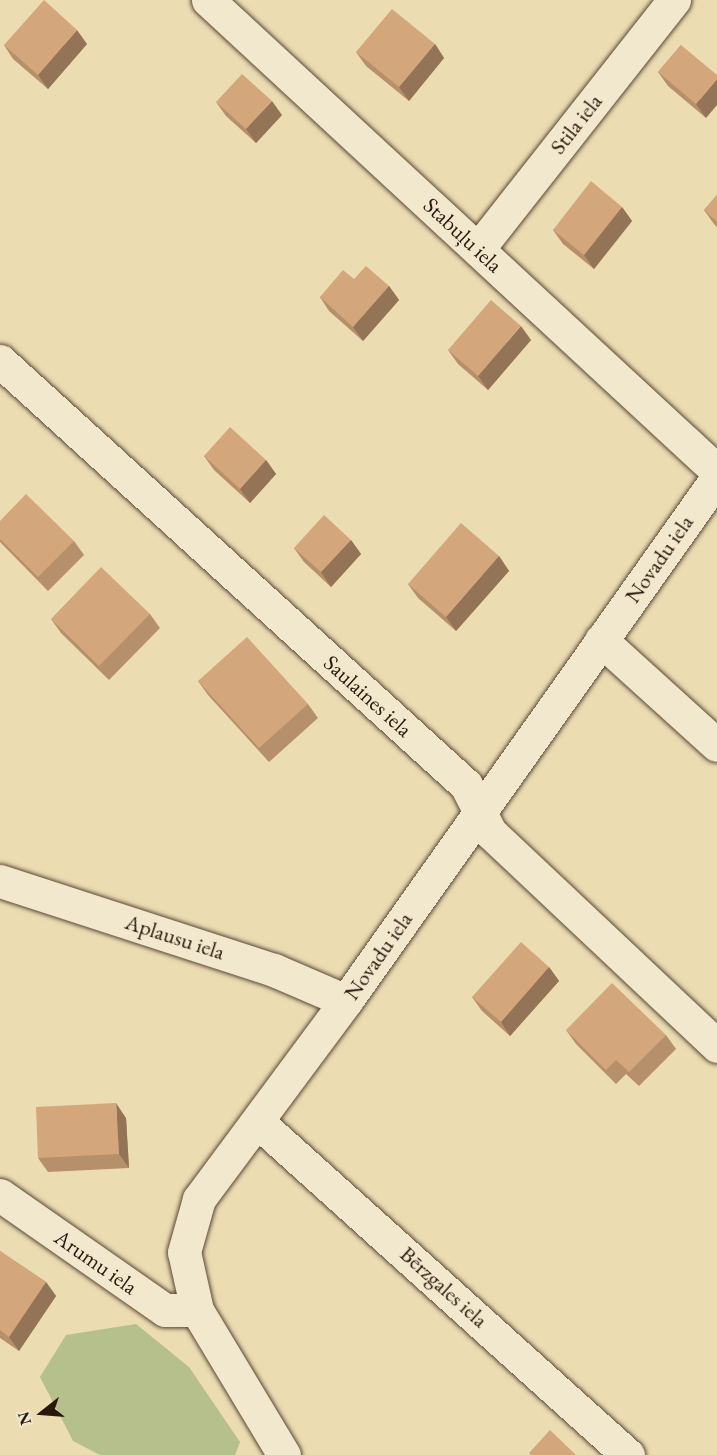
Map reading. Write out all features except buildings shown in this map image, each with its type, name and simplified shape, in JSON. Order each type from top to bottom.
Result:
[{"type":"street","name":"Stabuļu iela","points":[[208,0],[717,471]]},
{"type":"street","name":"Stila iela","points":[[477,249],[674,0]]},
{"type":"street","name":"Saulaines iela","points":[[0,361],[466,785],[490,832],[717,1046]]},
{"type":"street","name":"Novadu iela","points":[[284,1455],[197,1310],[184,1251],[199,1198],[258,1122],[346,1001],[717,478]]},
{"type":"street","points":[[601,640],[717,746]]},
{"type":"street","name":"Aplausu iela","points":[[0,881],[274,970],[346,1001]]},
{"type":"street","name":"Bērzgales iela","points":[[258,1122],[628,1455]]},
{"type":"street","name":"Arumu iela","points":[[0,1196],[165,1310],[197,1310]]},
{"type":"green space","points":[[136,1324],[189,1367],[240,1442],[235,1455],[100,1455],[73,1441],[40,1377],[66,1335]]}]
